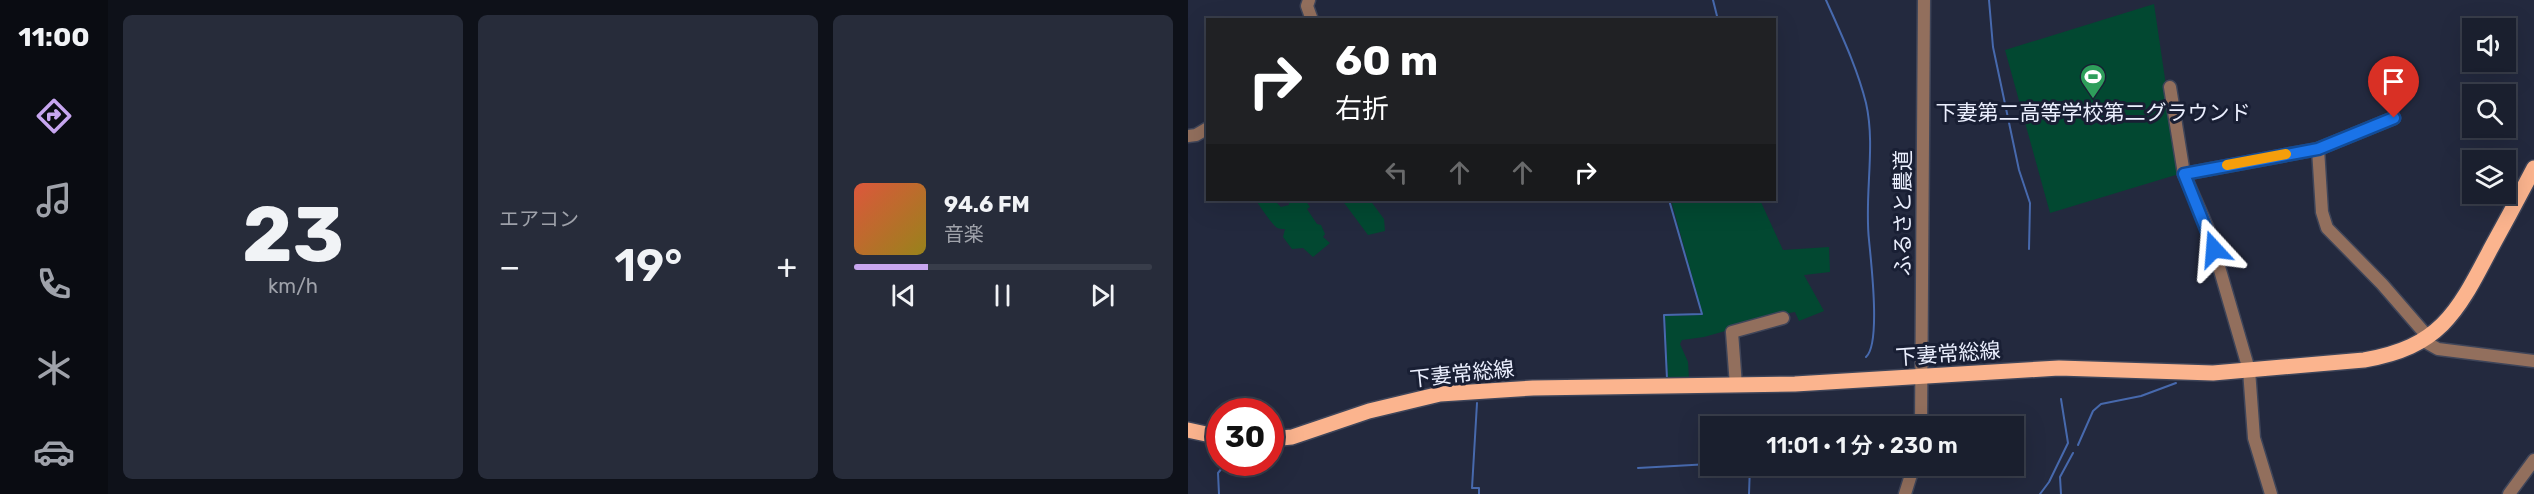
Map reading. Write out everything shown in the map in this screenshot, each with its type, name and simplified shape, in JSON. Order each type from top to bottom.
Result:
[{"type":"main road","name":"下妻常総線","points":[[1284,437],[1369,411],[1440,394],[1533,388],[1736,386],[2085,368],[2161,373],[2249,370],[2378,358],[2400,352],[2425,338],[2451,317],[2466,296],[2534,168]]},
{"type":"main road","points":[[1188,430],[1206,434]]},
{"type":"street","points":[[1309,0],[1307,6],[1311,18]]},
{"type":"street","name":"ふるさと農道","points":[[1921,416],[1924,0]]},
{"type":"street","points":[[2170,87],[2184,174],[2208,229],[2249,370],[2252,431],[2271,494]]},
{"type":"street","points":[[2184,174],[2318,149],[2394,118]]},
{"type":"street","points":[[1188,136],[1196,135],[1206,129]]},
{"type":"street","points":[[2318,149],[2322,212],[2327,228],[2382,284],[2425,338],[2438,349],[2534,361]]},
{"type":"street","points":[[1736,386],[1732,332],[1783,318]]},
{"type":"street","points":[[2509,494],[2534,460]]},
{"type":"street","points":[[1905,494],[1911,476]]},
{"type":"green space","name":"下妻第二高等学校第二グラウンド","points":[[2154,4],[2179,174],[2050,213],[2005,50]]},
{"type":"green space","points":[[1257,201],[1277,201],[1281,207],[1289,205],[1289,201],[1306,201],[1310,207],[1307,209],[1317,224],[1321,225],[1325,234],[1323,237],[1330,243],[1313,257],[1303,248],[1292,249],[1283,237],[1285,229],[1274,225]]},
{"type":"green space","points":[[1343,201],[1371,201],[1384,219],[1385,231],[1368,235]]},
{"type":"green space","points":[[1671,201],[1760,201],[1783,250],[1829,247],[1830,272],[1804,275],[1824,311],[1799,321],[1795,312],[1789,313],[1704,337],[1682,340],[1680,344],[1688,362],[1689,378],[1668,379],[1665,316],[1703,315]]},
{"type":"waterway","points":[[1713,0],[1718,18]]},
{"type":"waterway","points":[[1826,0],[1858,76],[1869,120],[1868,223],[1874,320],[1871,349],[1866,357]]},
{"type":"waterway","points":[[1989,0],[1993,47],[2019,170],[2030,203],[2029,249]]},
{"type":"waterway","points":[[1667,379],[1664,315],[1702,314],[1669,201]]},
{"type":"waterway","points":[[2078,445],[2093,411],[2101,404],[2141,396],[2176,383]]},
{"type":"waterway","points":[[2040,494],[2049,482],[2068,443],[2061,399]]},
{"type":"waterway","points":[[1477,403],[1472,488],[1479,488],[1479,494]]},
{"type":"waterway","points":[[2061,494],[2060,477],[2073,453]]},
{"type":"waterway","points":[[1638,468],[1700,465]]},
{"type":"waterway","points":[[1218,476],[1219,494]]},
{"type":"waterway","points":[[1749,494],[1750,476]]},
{"type":"slow traffic","points":[[2227,165],[2286,154]]},
{"type":"place","name":"下妻第二高等学校第二グラウンド","points":[[2093,100]]},
{"type":"route","points":[[2214,249],[2208,229],[2184,174],[2318,149],[2330,142],[2394,118]]}]
